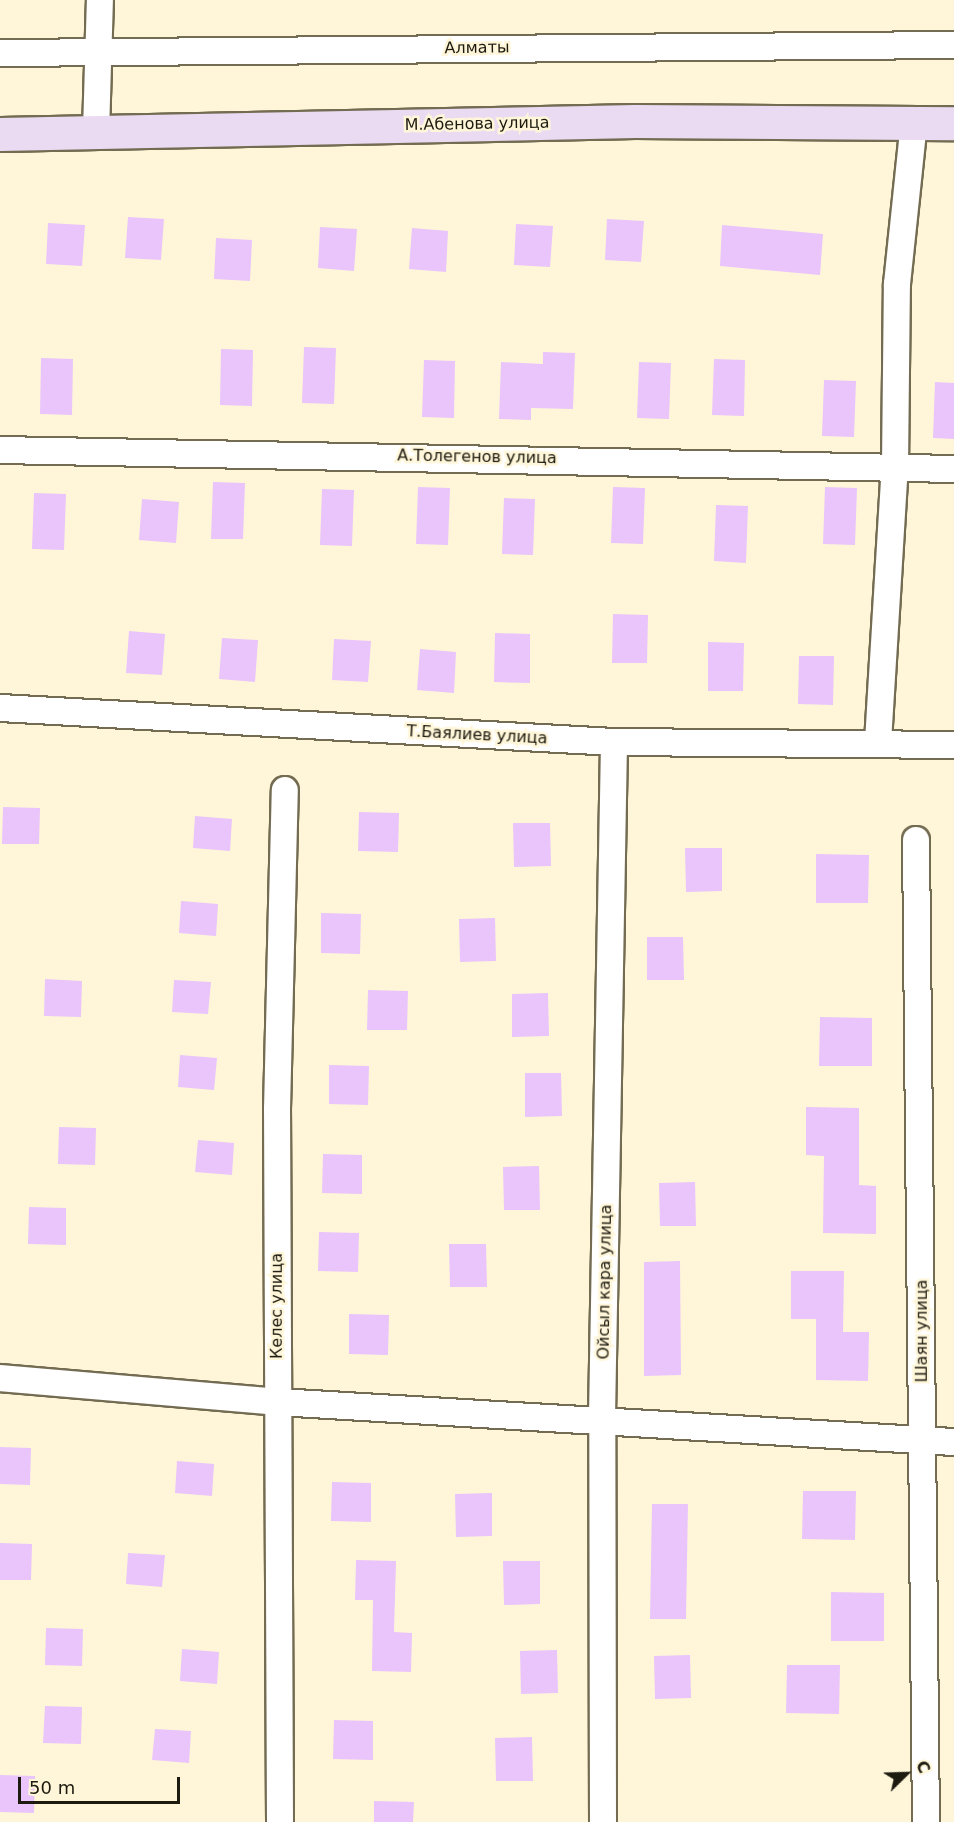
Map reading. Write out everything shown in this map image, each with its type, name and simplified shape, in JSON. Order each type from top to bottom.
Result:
[{"type":"main road","name":"М.Абенова улица","points":[[0,134],[914,121],[954,123]]},
{"type":"street","points":[[96,132],[100,0]]},
{"type":"street","name":"Алматы","points":[[0,52],[954,45]]},
{"type":"street","points":[[878,742],[895,467],[897,284],[914,121]]},
{"type":"street","name":"А.Толегенов улица","points":[[0,450],[954,469]]},
{"type":"street","name":"Т.Баялиев улица","points":[[0,708],[614,742],[878,742],[954,745]]},
{"type":"street","name":"Ойсыл кара улица","points":[[603,1822],[602,1417],[614,742]]},
{"type":"street","name":"Келес улица","points":[[280,1822],[277,1109],[285,790]]},
{"type":"street","name":"Шаян улица","points":[[916,840],[926,1822]]},
{"type":"street","points":[[0,1378],[278,1402],[602,1417],[954,1442]]},
{"type":"building","points":[[128,217],[164,219],[161,260],[125,258]]},
{"type":"building","points":[[607,219],[644,221],[641,262],[605,260]]},
{"type":"building","points":[[48,223],[85,225],[82,266],[46,264]]},
{"type":"building","points":[[516,224],[553,226],[550,267],[514,265]]},
{"type":"building","points":[[722,225],[823,234],[820,275],[720,266]]},
{"type":"building","points":[[320,227],[357,229],[354,271],[318,268]]},
{"type":"building","points":[[412,228],[448,231],[446,272],[409,269]]},
{"type":"building","points":[[216,238],[252,240],[250,281],[214,279]]},
{"type":"building","points":[[304,347],[336,348],[334,404],[302,403]]},
{"type":"building","points":[[221,349],[253,350],[252,406],[220,405]]},
{"type":"building","points":[[543,352],[575,353],[573,409],[531,408],[531,420],[499,419],[501,362],[543,364]]},
{"type":"building","points":[[41,358],[73,359],[72,415],[40,414]]},
{"type":"building","points":[[714,359],[745,360],[744,416],[712,415]]},
{"type":"building","points":[[424,360],[455,361],[454,418],[422,417]]},
{"type":"building","points":[[639,362],[671,363],[669,419],[637,418]]},
{"type":"building","points":[[824,380],[856,381],[854,437],[822,436]]},
{"type":"building","points":[[935,382],[954,383],[954,439],[933,438]]},
{"type":"building","points":[[213,482],[245,483],[243,539],[211,539]]},
{"type":"building","points":[[418,487],[450,488],[448,545],[416,544]]},
{"type":"building","points":[[613,487],[645,488],[643,544],[611,543]]},
{"type":"building","points":[[825,487],[857,488],[855,545],[823,544]]},
{"type":"building","points":[[322,489],[354,490],[352,546],[320,545]]},
{"type":"building","points":[[34,493],[66,494],[64,550],[32,549]]},
{"type":"building","points":[[504,498],[535,499],[533,555],[502,554]]},
{"type":"building","points":[[142,499],[179,502],[176,543],[139,540]]},
{"type":"building","points":[[716,505],[748,506],[746,563],[714,561]]},
{"type":"building","points":[[613,614],[648,615],[647,663],[612,663]]},
{"type":"building","points":[[129,631],[165,634],[162,675],[126,673]]},
{"type":"building","points":[[495,633],[530,634],[530,683],[494,682]]},
{"type":"building","points":[[222,638],[258,640],[255,682],[219,679]]},
{"type":"building","points":[[334,639],[371,641],[368,682],[332,680]]},
{"type":"building","points":[[708,642],[744,643],[743,691],[708,691]]},
{"type":"building","points":[[420,649],[456,652],[454,693],[417,690]]},
{"type":"building","points":[[799,656],[834,656],[833,705],[798,704]]},
{"type":"building","points":[[3,807],[40,808],[39,844],[2,844]]},
{"type":"building","points":[[359,812],[399,813],[398,852],[358,851]]},
{"type":"building","points":[[195,816],[232,819],[230,851],[193,848]]},
{"type":"building","points":[[513,823],[550,823],[551,866],[514,867]]},
{"type":"building","points":[[685,848],[722,848],[722,891],[686,892]]},
{"type":"building","points":[[816,854],[869,855],[868,903],[816,903]]},
{"type":"building","points":[[181,901],[218,904],[216,936],[179,933]]},
{"type":"building","points":[[321,913],[361,914],[360,954],[321,953]]},
{"type":"building","points":[[495,918],[496,961],[460,962],[459,919]]},
{"type":"building","points":[[647,937],[683,937],[684,980],[647,980]]},
{"type":"building","points":[[45,979],[82,981],[81,1017],[44,1016]]},
{"type":"building","points":[[174,980],[211,982],[208,1014],[172,1012]]},
{"type":"building","points":[[368,990],[408,991],[407,1030],[367,1030]]},
{"type":"building","points":[[548,993],[549,1036],[512,1037],[512,994]]},
{"type":"building","points":[[820,1017],[872,1018],[872,1066],[819,1066]]},
{"type":"building","points":[[180,1055],[217,1058],[214,1090],[178,1087]]},
{"type":"building","points":[[329,1065],[369,1066],[368,1105],[329,1104]]},
{"type":"building","points":[[525,1073],[561,1073],[562,1116],[525,1117]]},
{"type":"building","points":[[806,1107],[859,1108],[859,1185],[876,1186],[876,1234],[823,1233],[824,1156],[806,1155]]},
{"type":"building","points":[[59,1127],[96,1128],[95,1165],[58,1164]]},
{"type":"building","points":[[198,1140],[234,1143],[232,1175],[195,1172]]},
{"type":"building","points":[[323,1154],[362,1155],[362,1194],[322,1193]]},
{"type":"building","points":[[539,1166],[540,1210],[504,1210],[503,1167]]},
{"type":"building","points":[[695,1182],[696,1226],[660,1226],[659,1183]]},
{"type":"building","points":[[29,1207],[66,1208],[66,1245],[28,1244]]},
{"type":"building","points":[[319,1232],[359,1233],[358,1272],[318,1271]]},
{"type":"building","points":[[449,1244],[486,1244],[487,1287],[450,1287]]},
{"type":"building","points":[[680,1261],[681,1375],[644,1376],[644,1262]]},
{"type":"building","points":[[791,1271],[844,1271],[843,1332],[869,1332],[868,1381],[816,1380],[816,1319],[791,1319]]},
{"type":"building","points":[[349,1314],[389,1315],[388,1355],[349,1354]]},
{"type":"building","points":[[0,1447],[31,1448],[30,1485],[0,1484]]},
{"type":"building","points":[[177,1461],[214,1464],[212,1496],[175,1493]]},
{"type":"building","points":[[332,1482],[371,1483],[371,1522],[331,1521]]},
{"type":"building","points":[[803,1491],[856,1491],[855,1540],[802,1539]]},
{"type":"building","points":[[492,1493],[492,1536],[456,1537],[455,1494]]},
{"type":"building","points":[[652,1504],[688,1504],[686,1619],[650,1619]]},
{"type":"building","points":[[0,1543],[32,1544],[31,1580],[0,1580]]},
{"type":"building","points":[[128,1553],[165,1555],[162,1587],[126,1584]]},
{"type":"building","points":[[356,1560],[396,1561],[394,1632],[412,1633],[411,1672],[372,1671],[373,1600],[355,1600]]},
{"type":"building","points":[[503,1561],[540,1561],[540,1604],[504,1605]]},
{"type":"building","points":[[831,1592],[884,1593],[884,1641],[831,1641]]},
{"type":"building","points":[[46,1628],[83,1629],[82,1666],[45,1665]]},
{"type":"building","points":[[182,1649],[219,1652],[217,1684],[180,1681]]},
{"type":"building","points":[[557,1650],[558,1693],[521,1694],[520,1651]]},
{"type":"building","points":[[690,1655],[691,1698],[655,1699],[654,1656]]},
{"type":"building","points":[[787,1665],[840,1665],[839,1714],[786,1713]]},
{"type":"building","points":[[45,1706],[82,1707],[81,1744],[43,1743]]},
{"type":"building","points":[[334,1720],[373,1721],[373,1760],[333,1759]]},
{"type":"building","points":[[155,1729],[191,1731],[189,1763],[152,1760]]},
{"type":"building","points":[[532,1737],[533,1781],[496,1781],[495,1738]]},
{"type":"building","points":[[0,1775],[35,1776],[34,1813],[0,1812]]},
{"type":"building","points":[[374,1801],[414,1802],[413,1822],[374,1822]]}]
